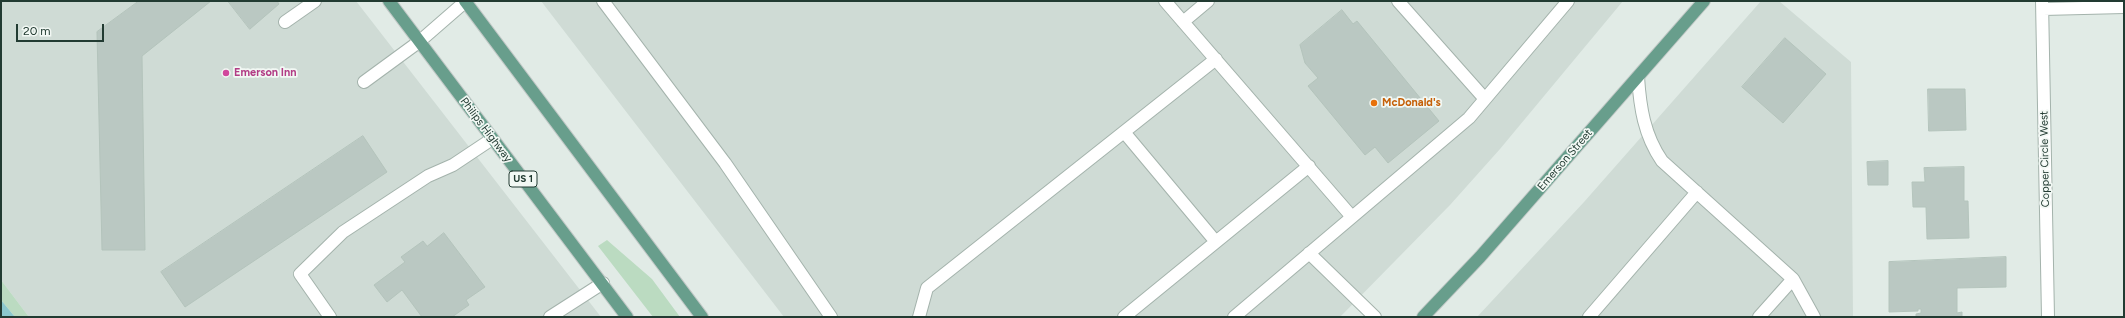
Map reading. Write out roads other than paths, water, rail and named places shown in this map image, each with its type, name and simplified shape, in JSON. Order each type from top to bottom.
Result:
[{"type":"main road","name":"Philips Highway","points":[[389,1],[492,139],[603,283],[627,317]]},
{"type":"main road","points":[[466,1],[702,317]]},
{"type":"main road","name":"Emerson Street","points":[[1423,317],[1480,257],[1704,1]]},
{"type":"street","points":[[285,22],[315,1]]},
{"type":"street","points":[[364,82],[420,41],[466,1]]},
{"type":"street","points":[[603,1],[725,163],[831,317]]},
{"type":"street","points":[[1165,1],[1352,216]]},
{"type":"street","points":[[1183,22],[1208,1]]},
{"type":"street","points":[[1398,1],[1485,99]]},
{"type":"street","points":[[1234,317],[1469,118],[1568,1]]},
{"type":"street","points":[[2042,5],[2124,7]]},
{"type":"street","name":"Copper Circle West","points":[[2042,5],[2048,317]]},
{"type":"street","points":[[919,317],[927,288],[1216,59]]},
{"type":"street","points":[[1638,77],[1641,112],[1655,152],[1662,161],[1793,279],[1814,317]]},
{"type":"street","points":[[1124,132],[1216,242]]},
{"type":"street","points":[[330,317],[300,274],[343,232],[428,176],[453,165],[492,139]]},
{"type":"street","points":[[1124,317],[1309,166]]},
{"type":"street","points":[[1589,317],[1697,192]]},
{"type":"street","points":[[1309,253],[1375,317]]},
{"type":"street","points":[[1759,317],[1793,279]]},
{"type":"street","points":[[550,317],[603,283]]},
{"type":"water","points":[[1,300],[15,317],[1,317]]},
{"type":"place","name":"Emerson Inn","points":[[226,73]]},
{"type":"place","name":"McDonald's","points":[[1374,103]]}]
